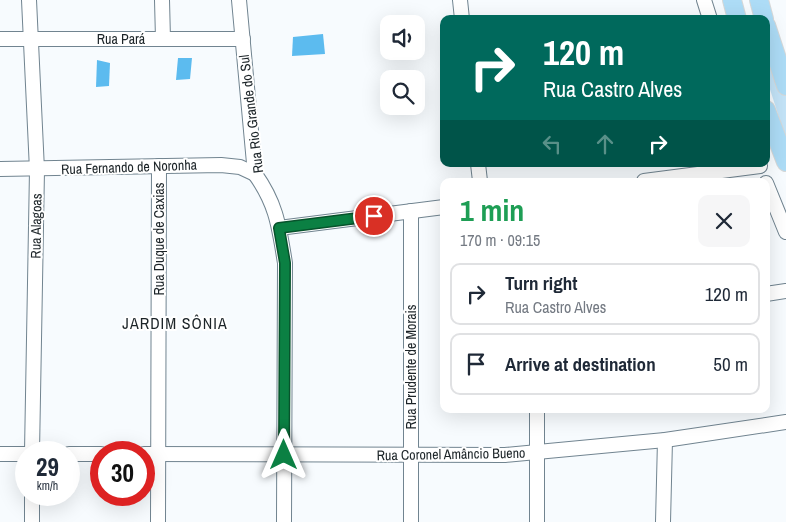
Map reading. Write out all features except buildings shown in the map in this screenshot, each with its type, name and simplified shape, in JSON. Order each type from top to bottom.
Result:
[{"type":"main road","points":[[732,0],[736,15]]},
{"type":"main road","points":[[759,0],[763,15]]},
{"type":"main road","points":[[770,36],[786,86]]},
{"type":"main road","points":[[770,120],[786,162]]},
{"type":"street","name":"Rua Alagoas","points":[[30,0],[37,170],[32,441]]},
{"type":"street","points":[[162,0],[164,39]]},
{"type":"street","name":"Rua Rio Grande do Sul","points":[[239,0],[255,174],[269,195],[279,228],[285,263],[284,522]]},
{"type":"street","points":[[460,0],[462,15]]},
{"type":"street","points":[[704,0],[709,15]]},
{"type":"street","name":"Rua Pará","points":[[0,39],[243,39]]},
{"type":"street","name":"Rua Fernando de Noronha","points":[[0,169],[37,170],[221,165],[240,167],[255,174]]},
{"type":"street","name":"Rua Duque de Caxias","points":[[158,522],[159,166]]},
{"type":"street","points":[[666,178],[745,167]]},
{"type":"street","points":[[770,192],[786,232]]},
{"type":"street","points":[[279,228],[440,207]]},
{"type":"street","name":"Rua Prudente de Morais","points":[[411,211],[411,522]]},
{"type":"street","points":[[770,293],[786,291]]},
{"type":"street","points":[[537,413],[537,522]]},
{"type":"street","name":"Rua Coronel Amâncio Bueno","points":[[158,454],[505,455],[665,440],[786,422]]},
{"type":"street","points":[[663,522],[665,440]]},
{"type":"street","points":[[0,454],[15,454]]},
{"type":"street","points":[[32,506],[32,522]]},
{"type":"shaded area","points":[[770,48],[786,94],[786,139],[770,89]]},
{"type":"water","points":[[323,34],[325,54],[292,56],[293,37]]},
{"type":"water","points":[[178,58],[192,58],[190,79],[176,80]]},
{"type":"water","points":[[97,60],[110,63],[109,86],[96,87]]},
{"type":"district","name":"JARDIM SÔNIA","points":[[175,323]]},
{"type":"route","points":[[284,455],[285,263],[279,228],[374,216]]}]
